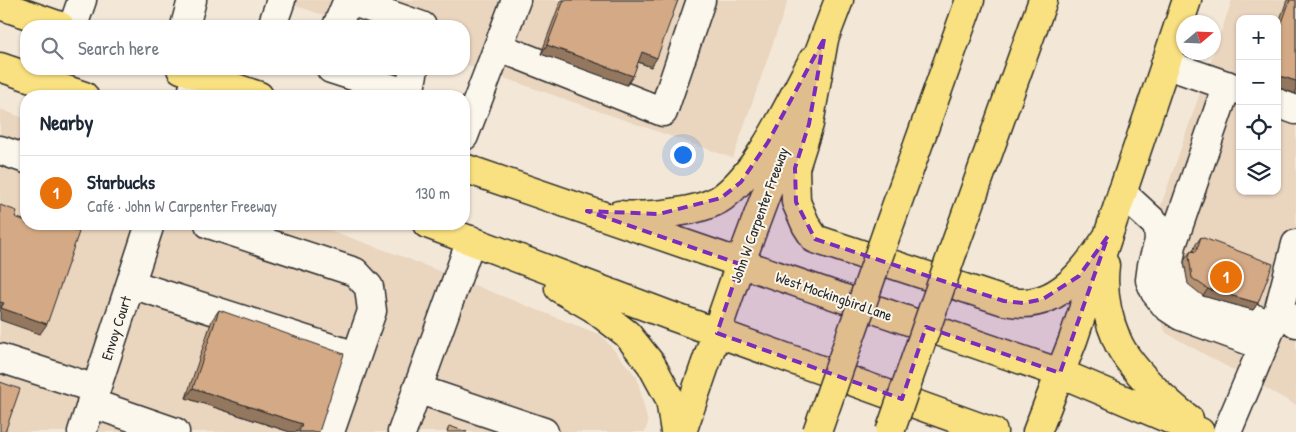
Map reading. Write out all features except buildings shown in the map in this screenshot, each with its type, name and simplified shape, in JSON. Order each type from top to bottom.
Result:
[{"type":"main road","name":"John W Carpenter Freeway","points":[[682,432],[740,264],[838,0]]},
{"type":"main road","points":[[817,432],[970,0]]},
{"type":"main road","points":[[890,432],[952,251],[1042,0]]},
{"type":"main road","points":[[1037,432],[1073,340],[1187,0]]},
{"type":"main road","points":[[0,5],[43,20]]},
{"type":"main road","points":[[587,211],[632,216],[659,214],[700,207],[721,198],[741,182],[768,142],[824,39]]},
{"type":"main road","points":[[824,39],[809,124],[794,168],[796,202],[806,225],[815,238],[1004,301],[1024,303],[1043,299],[1079,276],[1108,236]]},
{"type":"main road","points":[[0,67],[20,74]]},
{"type":"main road","points":[[23,75],[67,90]]},
{"type":"main road","points":[[190,80],[233,90]]},
{"type":"main road","name":"West Mockingbird Lane","points":[[470,170],[1060,373],[1200,432]]},
{"type":"main road","points":[[442,230],[716,333],[993,432]]},
{"type":"main road","points":[[1108,236],[1104,274],[1107,312],[1117,342],[1140,374],[1178,411],[1209,432]]},
{"type":"main road","points":[[481,245],[592,307],[627,334],[651,364],[670,399],[675,432]]},
{"type":"street","points":[[75,20],[82,0]]},
{"type":"street","points":[[274,20],[281,0]]},
{"type":"street","points":[[340,20],[348,0],[405,20]]},
{"type":"street","points":[[470,120],[516,0]]},
{"type":"street","points":[[498,47],[663,112],[701,0]]},
{"type":"street","points":[[1165,64],[1233,88],[1172,245],[1169,263],[1173,279],[1183,293],[1278,326]]},
{"type":"street","points":[[359,75],[411,86]]},
{"type":"street","points":[[1281,104],[1296,110]]},
{"type":"street","points":[[0,150],[20,157]]},
{"type":"street","points":[[1122,192],[1158,226],[1159,241],[1150,280],[1155,292],[1166,306],[1180,316],[1278,326]]},
{"type":"street","name":"Envoy Court","points":[[82,432],[148,230]]},
{"type":"street","points":[[227,230],[355,272],[369,288],[372,311],[330,432]]},
{"type":"street","points":[[1227,432],[1278,326],[1296,244]]},
{"type":"street","points":[[402,432],[417,389],[481,245]]},
{"type":"street","points":[[130,284],[356,356]]},
{"type":"street","points":[[0,358],[94,396],[175,432]]},
{"type":"street","points":[[417,389],[544,432]]},
{"type":"highlighted area","points":[[824,39],[809,124],[795,168],[796,202],[815,239],[1004,301],[1024,303],[1043,299],[1079,276],[1108,236],[1060,373],[926,327],[902,399],[717,333],[740,264],[587,211],[659,214],[721,198],[741,182],[768,142]]},
{"type":"shaded area","points":[[279,0],[788,0],[733,158],[470,66],[470,20],[337,20]]},
{"type":"shaded area","points":[[1232,0],[1296,0],[1296,405],[1166,333],[1138,272],[1211,60],[1221,60],[1221,32]]},
{"type":"shaded area","points":[[0,109],[20,117],[20,230],[330,230],[401,256],[601,335],[637,377],[648,423],[645,432],[0,432]]},
{"type":"place","name":"Starbucks","points":[[1226,277]]}]
